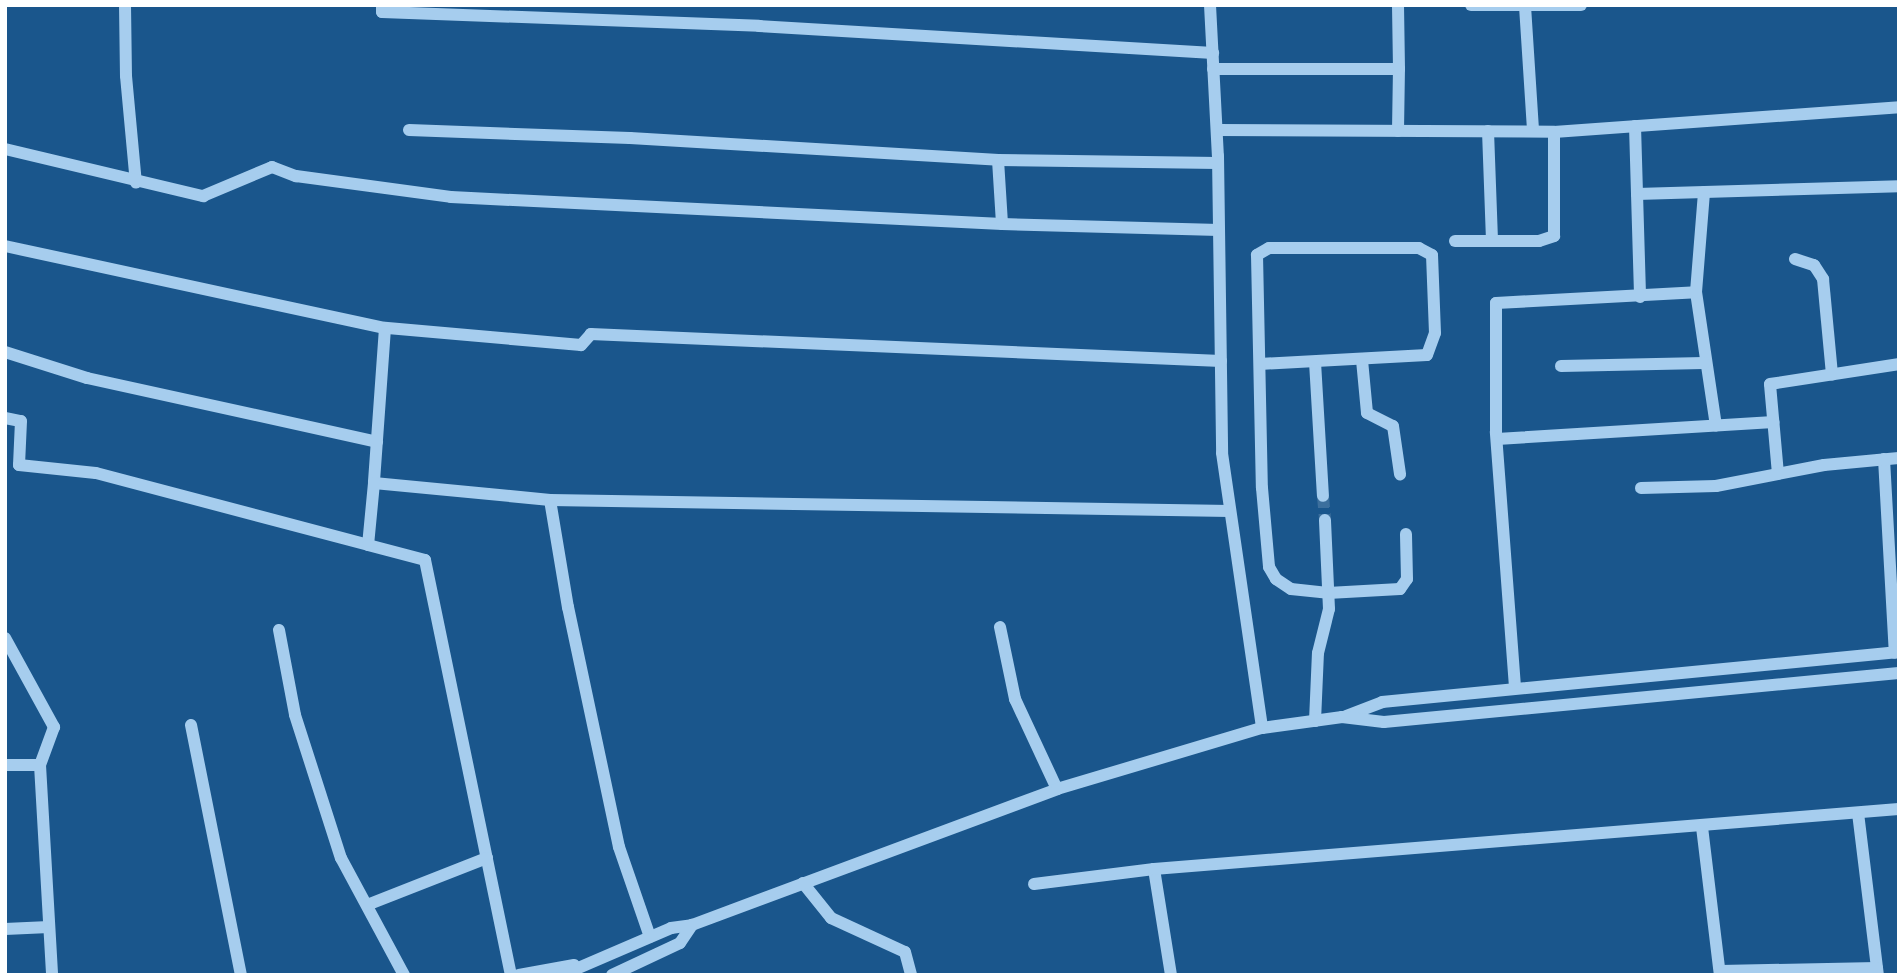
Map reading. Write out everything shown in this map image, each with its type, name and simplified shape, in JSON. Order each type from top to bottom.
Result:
[{"type":"street","points":[[125,5],[126,76],[136,183]]},
{"type":"street","points":[[382,5],[382,12],[759,26],[1213,53]]},
{"type":"street","points":[[1210,5],[1219,163],[1222,453],[1262,727]]},
{"type":"street","points":[[1398,5],[1398,131]]},
{"type":"street","points":[[1471,5],[1581,5]]},
{"type":"street","points":[[1525,6],[1533,131]]},
{"type":"street","points":[[1213,69],[1399,69]]},
{"type":"street","points":[[1217,130],[1554,132],[1899,107]]},
{"type":"street","points":[[1635,126],[1640,297]]},
{"type":"street","points":[[408,130],[630,138],[998,160],[1219,163]]},
{"type":"street","points":[[1488,131],[1492,241]]},
{"type":"street","points":[[1455,241],[1539,241],[1554,236],[1554,132]]},
{"type":"street","points":[[5,149],[136,183],[203,196],[272,167],[296,176],[451,197],[1002,224],[1219,230]]},
{"type":"street","points":[[998,160],[1002,224]]},
{"type":"street","points":[[1637,194],[1899,186]]},
{"type":"street","points":[[1704,192],[1696,292],[1704,363],[1716,426]]},
{"type":"street","points":[[5,246],[385,328],[581,345],[592,334],[1221,361]]},
{"type":"street","points":[[1260,364],[1416,358],[1432,351],[1434,263],[1426,250],[1261,250],[1256,265],[1262,488],[1269,567],[1283,586],[1328,593],[1400,589],[1408,579],[1406,534]]},
{"type":"street","points":[[1795,259],[1814,265],[1823,279],[1832,375]]},
{"type":"street","points":[[1515,687],[1497,439],[1496,303],[1696,292]]},
{"type":"street","points":[[368,545],[385,328]]},
{"type":"street","points":[[5,352],[87,378],[377,442]]},
{"type":"street","points":[[1362,360],[1367,413],[1393,426],[1400,474]]},
{"type":"street","points":[[1315,362],[1323,496]]},
{"type":"street","points":[[1561,366],[1704,363]]},
{"type":"street","points":[[1778,474],[1770,384],[1899,364]]},
{"type":"street","points":[[5,418],[21,421],[19,465],[96,473],[425,560],[511,975]]},
{"type":"street","points":[[1497,439],[1773,422]]},
{"type":"street","points":[[1641,488],[1716,486],[1778,474],[1899,458]]},
{"type":"street","points":[[562,975],[650,937],[692,925],[1056,789],[1262,727],[1342,717],[1382,702],[1897,652],[1884,459]]},
{"type":"street","points":[[374,483],[550,500],[1230,511]]},
{"type":"street","points":[[550,500],[568,607],[619,847],[650,937]]},
{"type":"street","points":[[1315,721],[1318,653],[1328,618],[1325,520]]},
{"type":"street","points":[[1000,626],[1015,699],[1056,789]]},
{"type":"street","points":[[279,630],[295,715],[341,858],[404,975]]},
{"type":"street","points":[[5,638],[54,727],[40,765],[52,975]]},
{"type":"street","points":[[1342,717],[1384,722],[1899,673]]},
{"type":"street","points":[[191,725],[242,975]]},
{"type":"street","points":[[5,765],[40,765]]},
{"type":"street","points":[[1034,884],[1154,869],[1702,827],[1899,809]]},
{"type":"street","points":[[1702,827],[1720,973],[1877,971],[1858,813]]},
{"type":"street","points":[[367,905],[487,858]]},
{"type":"street","points":[[1154,869],[1171,975]]},
{"type":"street","points":[[803,883],[831,918],[905,952],[911,975]]},
{"type":"street","points":[[612,975],[680,943],[692,925]]},
{"type":"street","points":[[5,929],[49,927]]},
{"type":"street","points":[[519,975],[592,962]]},
{"type":"tunnel","points":[[1323,496],[1325,520]]}]
